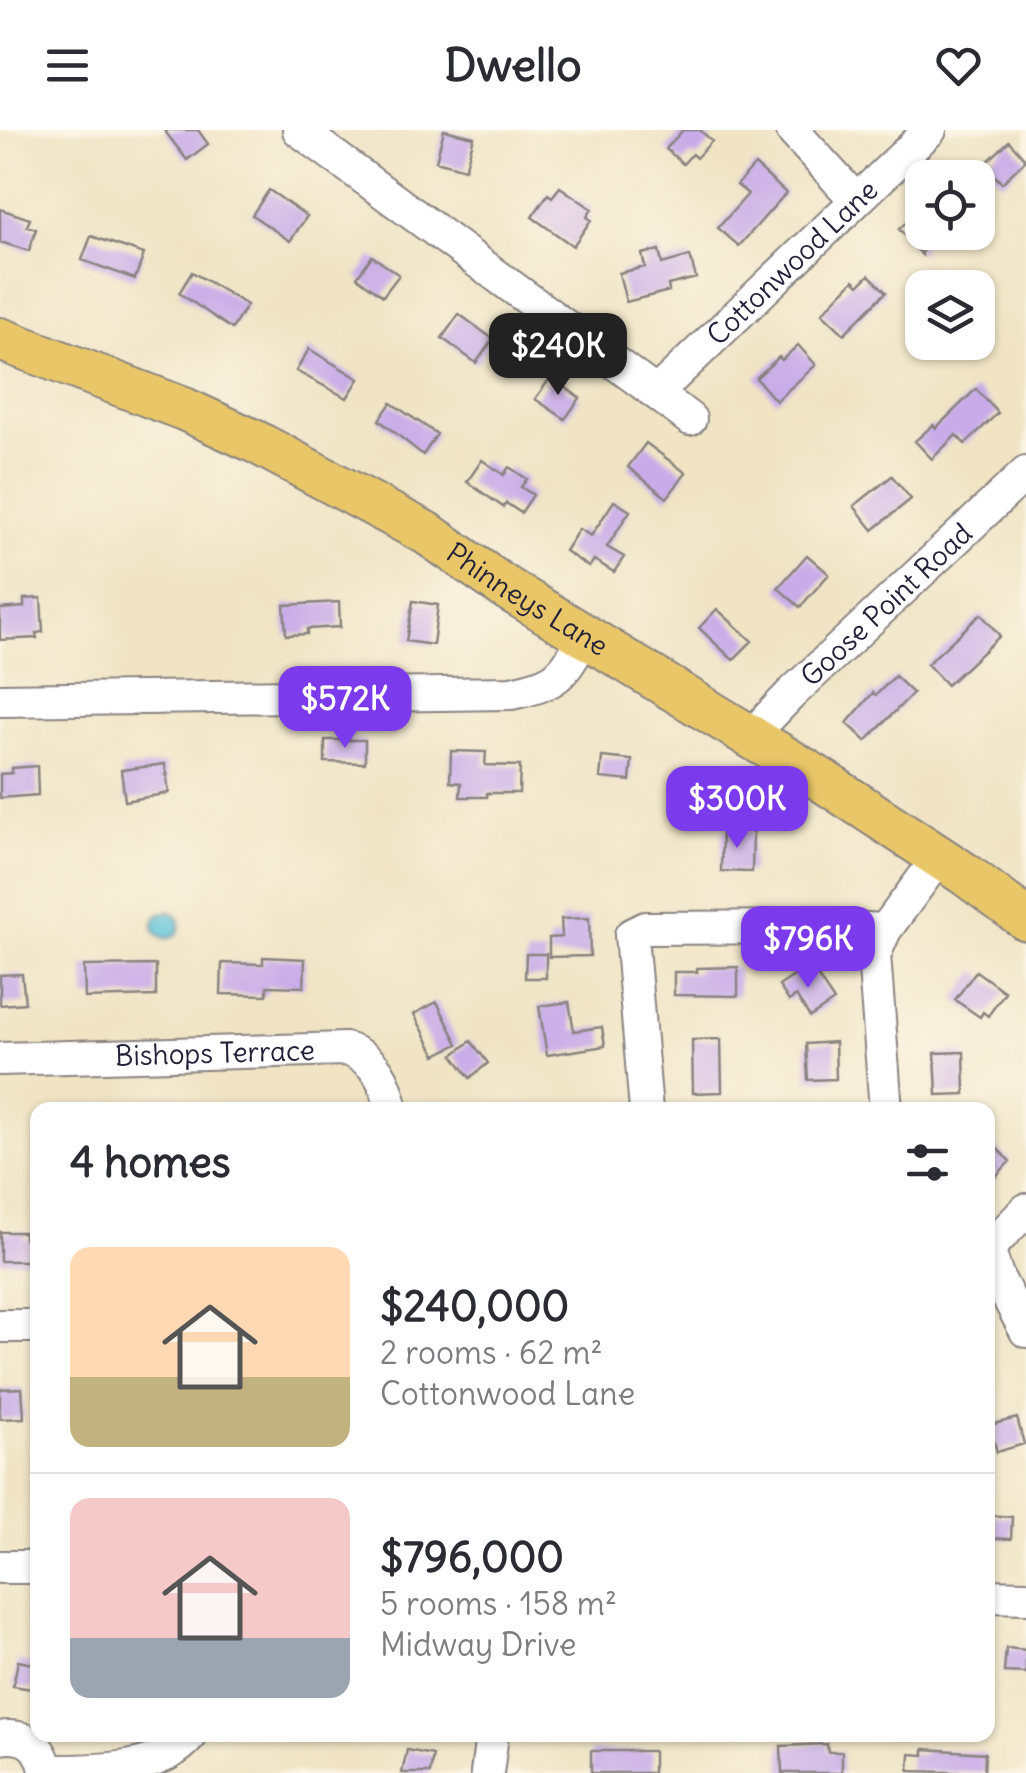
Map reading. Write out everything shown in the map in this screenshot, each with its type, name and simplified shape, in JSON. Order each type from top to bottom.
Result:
[{"type":"main road","name":"Phinneys Lane","points":[[0,339],[106,377],[256,442],[428,534],[503,586],[939,856],[1026,918]]},
{"type":"street","points":[[299,130],[690,420]]},
{"type":"street","points":[[792,130],[856,200]]},
{"type":"street","name":"Cottonwood Lane","points":[[656,393],[930,130]]},
{"type":"street","name":"Goose Point Road","points":[[750,737],[1026,473]]},
{"type":"street","points":[[0,700],[511,693],[554,681],[571,663],[585,634]]},
{"type":"street","points":[[885,1102],[874,956],[885,930],[939,856]]},
{"type":"street","points":[[645,1102],[631,935],[645,928],[827,926],[885,930]]},
{"type":"street","name":"Bishops Terrace","points":[[0,1058],[346,1049],[373,1064],[381,1074],[390,1102]]},
{"type":"street","points":[[995,1242],[1026,1210]]},
{"type":"street","points":[[995,1269],[1026,1331]]},
{"type":"street","points":[[0,1326],[30,1326]]},
{"type":"street","points":[[0,1567],[30,1567]]},
{"type":"street","points":[[995,1596],[1026,1597]]},
{"type":"street","points":[[0,1738],[13,1736],[30,1742],[42,1754],[46,1772],[149,1766],[176,1752],[185,1742]]},
{"type":"street","points":[[487,1773],[491,1742]]},
{"type":"water","points":[[167,912],[176,916],[180,925],[176,934],[167,938],[158,934],[154,925],[158,916]]},
{"type":"building","points":[[164,130],[198,130],[208,144],[187,160]]},
{"type":"building","points":[[444,130],[474,137],[465,169],[436,161]]},
{"type":"building","points":[[683,130],[700,130],[712,141],[696,158],[692,154],[683,164],[666,149]]},
{"type":"building","points":[[1009,141],[1026,160],[1002,183],[995,176],[995,160],[989,160]]},
{"type":"building","points":[[755,165],[786,193],[739,246],[718,228],[748,194],[737,185]]},
{"type":"building","points":[[560,187],[592,209],[587,217],[591,220],[573,246],[532,217],[548,194],[552,197]]},
{"type":"building","points":[[269,190],[307,216],[290,241],[252,215]]},
{"type":"building","points":[[0,209],[30,219],[27,226],[36,229],[29,251],[0,242]]},
{"type":"building","points":[[91,236],[144,254],[135,279],[82,260]]},
{"type":"building","points":[[659,250],[662,264],[690,256],[696,278],[668,285],[669,291],[626,302],[619,273],[645,267],[642,254]]},
{"type":"building","points":[[372,256],[399,275],[383,296],[357,277]]},
{"type":"building","points":[[192,272],[247,305],[232,329],[179,293]]},
{"type":"building","points":[[869,275],[886,292],[844,334],[822,313],[854,280],[859,285]]},
{"type":"building","points":[[459,314],[493,339],[476,363],[442,338]]},
{"type":"building","points":[[798,345],[816,365],[776,401],[756,378]]},
{"type":"building","points":[[309,349],[359,379],[347,398],[296,371]]},
{"type":"building","points":[[551,377],[580,398],[565,419],[535,399]]},
{"type":"building","points":[[976,389],[998,413],[965,444],[956,435],[932,459],[915,441],[933,425],[936,428]]},
{"type":"building","points":[[391,403],[437,434],[423,455],[379,420]]},
{"type":"building","points":[[646,443],[686,473],[667,498],[628,467]]},
{"type":"building","points":[[482,460],[504,475],[509,467],[527,479],[521,487],[533,495],[521,513],[506,503],[503,507],[467,482]]},
{"type":"building","points":[[892,476],[911,499],[873,530],[854,506]]},
{"type":"building","points":[[614,501],[630,511],[607,547],[624,557],[614,572],[594,560],[589,567],[565,551],[579,529],[591,536]]},
{"type":"building","points":[[807,555],[829,574],[800,607],[778,588]]},
{"type":"building","points":[[41,598],[43,632],[36,633],[37,638],[0,640],[0,609],[24,607],[24,599]]},
{"type":"building","points":[[413,601],[438,605],[433,645],[406,641]]},
{"type":"building","points":[[339,602],[340,627],[286,635],[284,605]]},
{"type":"building","points":[[717,609],[752,641],[733,660],[699,628]]},
{"type":"building","points":[[981,614],[1000,636],[947,685],[927,664]]},
{"type":"building","points":[[895,676],[913,693],[866,741],[847,723],[873,693],[876,695]]},
{"type":"building","points":[[325,740],[365,740],[365,763],[325,762]]},
{"type":"building","points":[[451,751],[486,752],[485,765],[520,766],[519,793],[460,797],[461,783],[450,782]]},
{"type":"building","points":[[602,757],[632,760],[630,781],[600,778]]},
{"type":"building","points":[[165,764],[169,793],[125,801],[121,770]]},
{"type":"building","points":[[37,766],[38,795],[0,798],[0,774],[12,773],[12,768]]},
{"type":"building","points":[[722,830],[753,831],[752,872],[721,871]]},
{"type":"building","points":[[589,918],[590,956],[549,957],[549,938],[562,937],[561,919]]},
{"type":"building","points":[[526,954],[546,954],[546,978],[525,978]]},
{"type":"building","points":[[263,957],[305,959],[304,987],[267,986],[267,995],[221,994],[222,963],[263,964]]},
{"type":"building","points":[[156,965],[156,996],[85,998],[84,966]]},
{"type":"building","points":[[810,965],[834,1001],[810,1017],[796,996],[789,1001],[779,986]]},
{"type":"building","points":[[738,967],[738,996],[674,995],[674,972]]},
{"type":"building","points":[[976,971],[1005,992],[988,1016],[983,1012],[980,1017],[955,1000]]},
{"type":"building","points":[[22,974],[25,1003],[0,1005],[0,975]]},
{"type":"building","points":[[437,1002],[458,1044],[436,1055],[414,1014]]},
{"type":"building","points":[[569,1002],[574,1031],[602,1027],[605,1046],[547,1055],[539,1006]]},
{"type":"building","points":[[721,1039],[722,1092],[693,1093],[692,1040]]},
{"type":"building","points":[[471,1041],[488,1063],[470,1078],[453,1055]]},
{"type":"building","points":[[835,1042],[836,1079],[808,1080],[806,1044]]},
{"type":"building","points":[[964,1052],[965,1094],[937,1095],[935,1053]]},
{"type":"building","points":[[995,1147],[1010,1161],[995,1177]]},
{"type":"building","points":[[0,1232],[24,1232],[24,1239],[30,1239],[30,1261],[0,1261]]},
{"type":"building","points":[[22,1388],[24,1418],[0,1419],[0,1389]]},
{"type":"building","points":[[1017,1418],[1024,1444],[997,1452],[995,1424]]},
{"type":"building","points":[[995,1516],[1012,1517],[1011,1539],[995,1538]]},
{"type":"building","points":[[1006,1648],[1026,1650],[1026,1673],[1004,1672]]},
{"type":"building","points":[[18,1661],[30,1663],[30,1689],[13,1686]]},
{"type":"building","points":[[827,1744],[828,1752],[842,1752],[842,1773],[782,1773],[781,1746]]},
{"type":"building","points":[[924,1749],[985,1753],[984,1773],[909,1771],[910,1754],[924,1755]]},
{"type":"building","points":[[407,1750],[433,1755],[430,1773],[402,1773]]},
{"type":"building","points":[[591,1751],[653,1751],[653,1773],[591,1773]]}]
